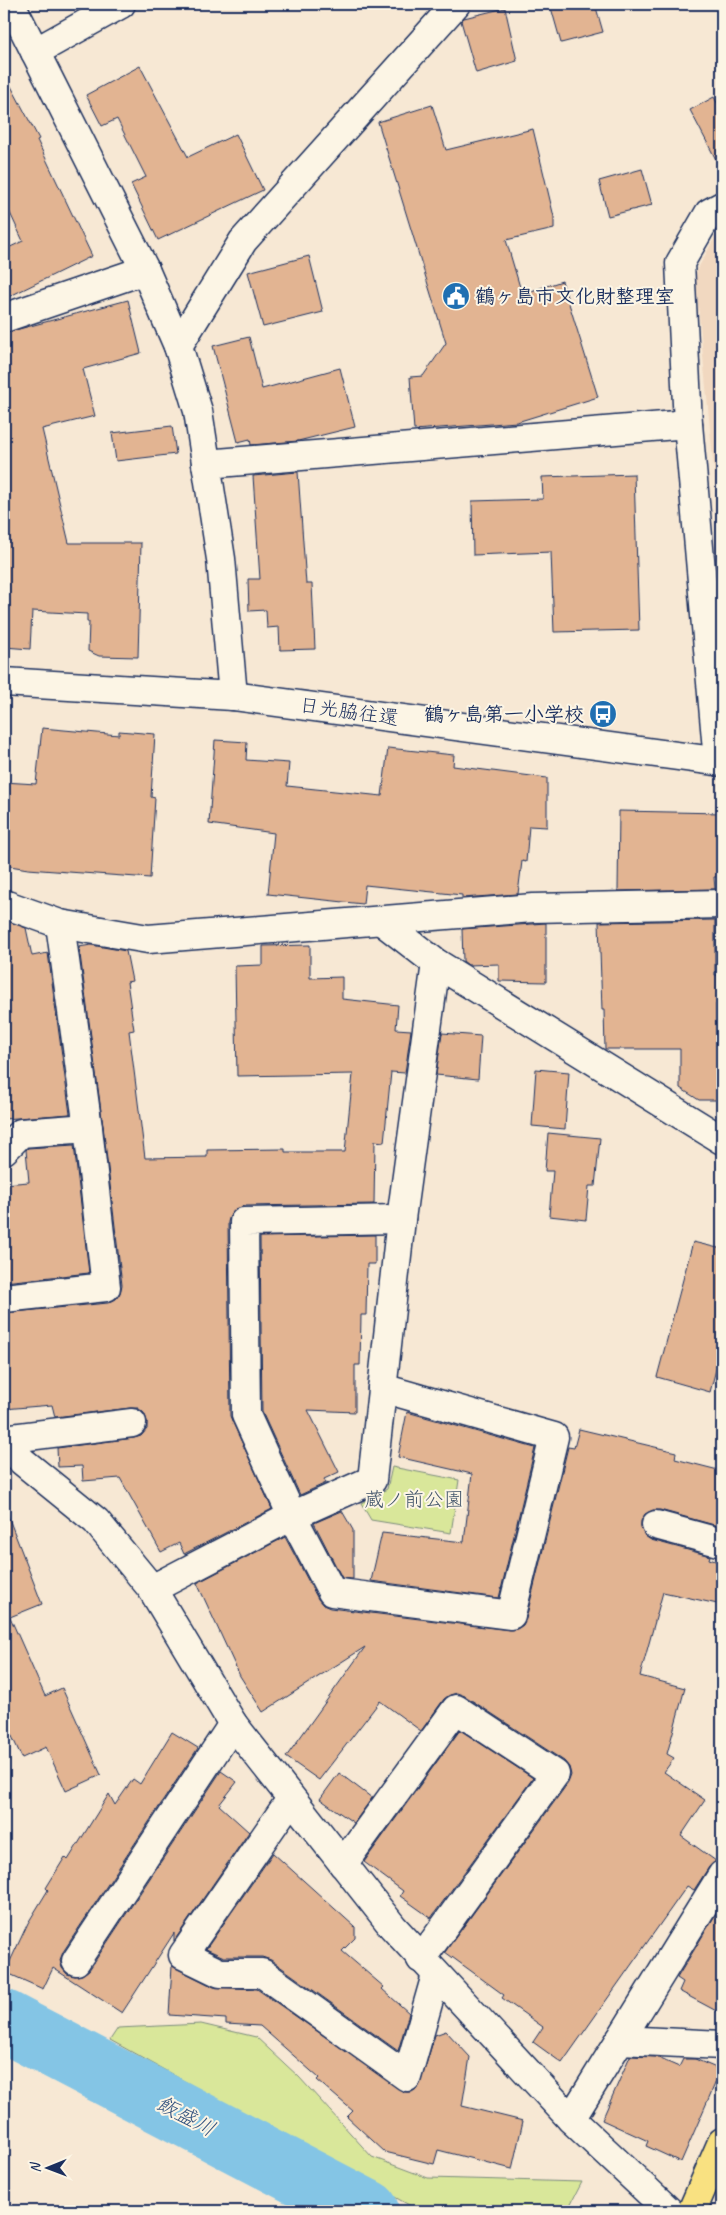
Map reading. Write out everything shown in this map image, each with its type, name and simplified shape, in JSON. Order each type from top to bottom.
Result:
[{"type":"main road","points":[[692,2211],[722,2142]]},
{"type":"street","points":[[11,4],[145,270],[178,346],[198,411],[221,559],[233,696]]},
{"type":"street","points":[[35,52],[121,4]]},
{"type":"street","points":[[178,346],[243,241],[456,4]]},
{"type":"street","points":[[720,762],[688,424],[680,263],[709,213],[722,206]]},
{"type":"street","points":[[4,318],[145,270]]},
{"type":"street","points":[[206,464],[688,424]]},
{"type":"street","name":"日光脇往還","points":[[4,682],[233,696],[720,762]]},
{"type":"street","points":[[4,904],[60,924],[148,939],[383,922],[533,908],[722,904]]},
{"type":"street","points":[[383,922],[436,963],[722,1140]]},
{"type":"street","points":[[4,1298],[106,1286],[88,1128],[60,924]]},
{"type":"street","points":[[152,1589],[292,1516],[372,1480],[401,1220],[436,963]]},
{"type":"street","points":[[4,1150],[21,1133],[88,1128]]},
{"type":"street","points":[[382,1388],[554,1437],[511,1615],[332,1592],[292,1516],[246,1415],[244,1222],[401,1220]]},
{"type":"street","points":[[4,1439],[132,1423]]},
{"type":"street","points":[[4,1439],[22,1461],[96,1521],[152,1589],[233,1724],[393,1927],[571,2119],[668,2211]]},
{"type":"street","points":[[656,1525],[722,1543]]},
{"type":"street","points":[[291,1799],[183,1955],[220,1973],[262,1973],[407,2077],[429,1967],[556,1774],[456,1708],[342,1864]]},
{"type":"street","points":[[76,1961],[233,1724]]},
{"type":"street","points":[[571,2119],[722,1875]]},
{"type":"street","points":[[620,2040],[722,2044]]},
{"type":"shaded area","points":[[722,224],[722,552],[695,274]]},
{"type":"green space","name":"蔵ノ前公園","points":[[392,1467],[459,1480],[451,1533],[371,1520],[361,1503],[387,1489]]},
{"type":"green space","points":[[201,2024],[256,2037],[299,2077],[372,2157],[428,2178],[582,2182],[567,2211],[420,2211],[110,2040],[118,2028]]},
{"type":"building","points":[[550,4],[595,4],[603,32],[561,43]]},
{"type":"building","points":[[505,8],[517,61],[476,73],[461,21],[464,18]]},
{"type":"building","points":[[140,66],[188,157],[236,134],[263,190],[158,240],[131,184],[146,177],[117,119],[102,126],[86,95]]},
{"type":"building","points":[[4,73],[39,139],[37,140],[92,256],[4,299],[4,250],[23,241],[4,200]]},
{"type":"building","points":[[714,97],[722,112],[722,171],[690,110]]},
{"type":"building","points":[[432,105],[446,150],[533,129],[554,217],[554,229],[506,240],[522,294],[562,281],[598,397],[517,422],[414,430],[410,377],[423,376],[446,343],[378,122]]},
{"type":"building","points":[[642,169],[652,205],[608,216],[599,181]]},
{"type":"building","points":[[309,256],[323,312],[263,327],[248,272]]},
{"type":"building","points":[[128,300],[141,353],[83,369],[95,416],[42,429],[69,543],[141,543],[138,657],[99,656],[88,651],[89,622],[87,622],[87,614],[32,611],[30,649],[4,647],[4,333]]},
{"type":"building","points":[[249,337],[262,389],[340,368],[355,427],[298,441],[251,445],[250,439],[238,442],[213,346]]},
{"type":"building","points":[[172,426],[176,454],[116,461],[112,433]]},
{"type":"building","points":[[298,472],[306,584],[312,584],[315,649],[280,650],[279,627],[267,628],[266,610],[249,611],[248,579],[260,579],[253,476]]},
{"type":"building","points":[[634,474],[639,630],[554,632],[551,552],[473,555],[472,501],[543,499],[542,477]]},
{"type":"building","points":[[42,728],[119,735],[119,731],[155,734],[151,797],[155,798],[150,878],[28,869],[4,865],[4,782],[36,784]]},
{"type":"building","points":[[215,740],[247,742],[246,760],[289,763],[287,786],[382,796],[388,748],[454,755],[453,766],[547,778],[547,827],[529,826],[526,862],[522,861],[518,894],[462,898],[462,895],[365,885],[363,904],[268,894],[274,833],[209,824]]},
{"type":"building","points":[[619,811],[722,813],[722,877],[714,877],[715,889],[618,891]]},
{"type":"building","points":[[4,920],[26,928],[32,956],[48,953],[70,1114],[4,1119]]},
{"type":"building","points":[[715,920],[715,975],[718,975],[719,1004],[716,1004],[717,1100],[699,1100],[680,1088],[680,1049],[605,1049],[599,922]]},
{"type":"building","points":[[546,923],[546,982],[499,981],[499,964],[468,965],[463,961],[462,929]]},
{"type":"building","points":[[91,945],[126,951],[132,981],[127,982],[134,1030],[129,1031],[145,1158],[207,1157],[207,1150],[285,1149],[285,1152],[345,1152],[353,1074],[237,1076],[235,966],[263,965],[263,946],[310,945],[310,978],[342,977],[342,999],[398,1005],[396,1029],[411,1030],[405,1073],[391,1072],[384,1142],[375,1141],[374,1204],[244,1206],[236,1209],[230,1215],[228,1222],[230,1416],[272,1509],[184,1554],[179,1543],[161,1552],[120,1478],[83,1481],[82,1466],[58,1467],[57,1448],[141,1436],[147,1429],[147,1421],[144,1413],[138,1408],[55,1417],[52,1405],[4,1409],[4,1313],[108,1303],[116,1299],[122,1285],[79,947]]},
{"type":"building","points":[[442,1033],[481,1036],[478,1079],[436,1075]]},
{"type":"building","points":[[536,1069],[569,1072],[565,1129],[532,1126]]},
{"type":"building","points":[[548,1133],[600,1138],[595,1186],[589,1186],[586,1220],[549,1216],[553,1171],[545,1171]]},
{"type":"building","points":[[74,1145],[89,1273],[4,1282],[4,1184],[29,1182],[26,1150],[28,1148]]},
{"type":"building","points":[[375,1235],[375,1264],[367,1264],[366,1315],[361,1315],[360,1365],[355,1365],[355,1412],[308,1410],[339,1472],[324,1479],[326,1483],[300,1495],[262,1412],[260,1237]]},
{"type":"building","points":[[693,1242],[722,1249],[722,1347],[710,1392],[657,1377]]},
{"type":"building","points":[[407,1412],[535,1448],[499,1598],[371,1581],[382,1533],[464,1542],[472,1474],[398,1457]]},
{"type":"building","points":[[579,1429],[676,1452],[675,1459],[722,1471],[722,1508],[718,1526],[660,1510],[653,1510],[645,1514],[641,1521],[641,1528],[645,1536],[651,1540],[710,1556],[709,1559],[722,1563],[722,1605],[663,1592],[640,1676],[685,1688],[667,1754],[674,1758],[664,1772],[705,1800],[681,1836],[716,1861],[709,1867],[694,1890],[687,1886],[562,2063],[533,2042],[543,2027],[502,1998],[504,1995],[445,1952],[568,1783],[571,1775],[569,1767],[564,1761],[465,1696],[457,1693],[444,1699],[421,1731],[380,1701],[319,1780],[286,1757],[365,1647],[263,1712],[240,1676],[197,1583],[285,1537],[318,1599],[323,1605],[330,1608],[509,1630],[517,1629],[523,1625],[526,1619],[568,1447],[574,1448]]},
{"type":"building","points":[[6,1511],[42,1604],[10,1617],[45,1696],[62,1688],[101,1775],[66,1791],[46,1747],[22,1758],[4,1719],[4,1512]]},
{"type":"building","points":[[342,1511],[353,1530],[353,1579],[342,1578],[314,1523]]},
{"type":"building","points":[[460,1730],[533,1778],[431,1918],[400,1896],[403,1891],[364,1862]]},
{"type":"building","points":[[172,1732],[198,1748],[63,1952],[60,1960],[62,1968],[67,1974],[82,1975],[89,1970],[221,1771],[237,1782],[219,1805],[249,1832],[174,1941],[174,1933],[122,2013],[53,1968],[43,1989],[5,1972],[28,1923],[48,1890],[46,1888],[65,1857],[68,1860],[109,1794],[115,1805],[133,1779],[140,1784]]},
{"type":"building","points":[[339,1773],[372,1798],[354,1823],[320,1799]]},
{"type":"building","points":[[273,1853],[355,1927],[355,1938],[342,1951],[384,1987],[382,1989],[409,2013],[398,2051],[271,1960],[262,1957],[224,1957],[206,1949]]},
{"type":"building","points":[[722,1904],[722,2014],[679,1991],[683,1982],[677,1978]]},
{"type":"building","points":[[172,1966],[214,1987],[257,1989],[404,2092],[412,2092],[419,2087],[435,2035],[446,2031],[470,2057],[462,2106],[523,2121],[512,2169],[438,2150],[434,2164],[385,2152],[347,2117],[353,2111],[260,2026],[226,2024],[226,2019],[169,2015]]},
{"type":"building","points":[[630,2056],[656,2057],[679,2067],[683,2059],[695,2059],[721,2070],[681,2162],[646,2146],[648,2141],[602,2120]]},
{"type":"waterway","name":"飯盛川","points":[[4,2021],[368,2211]]},
{"type":"place","name":"鶴ヶ島市文化財整理室","points":[[456,296]]},
{"type":"place","name":"鶴ヶ島第一小学校","points":[[603,714]]}]
